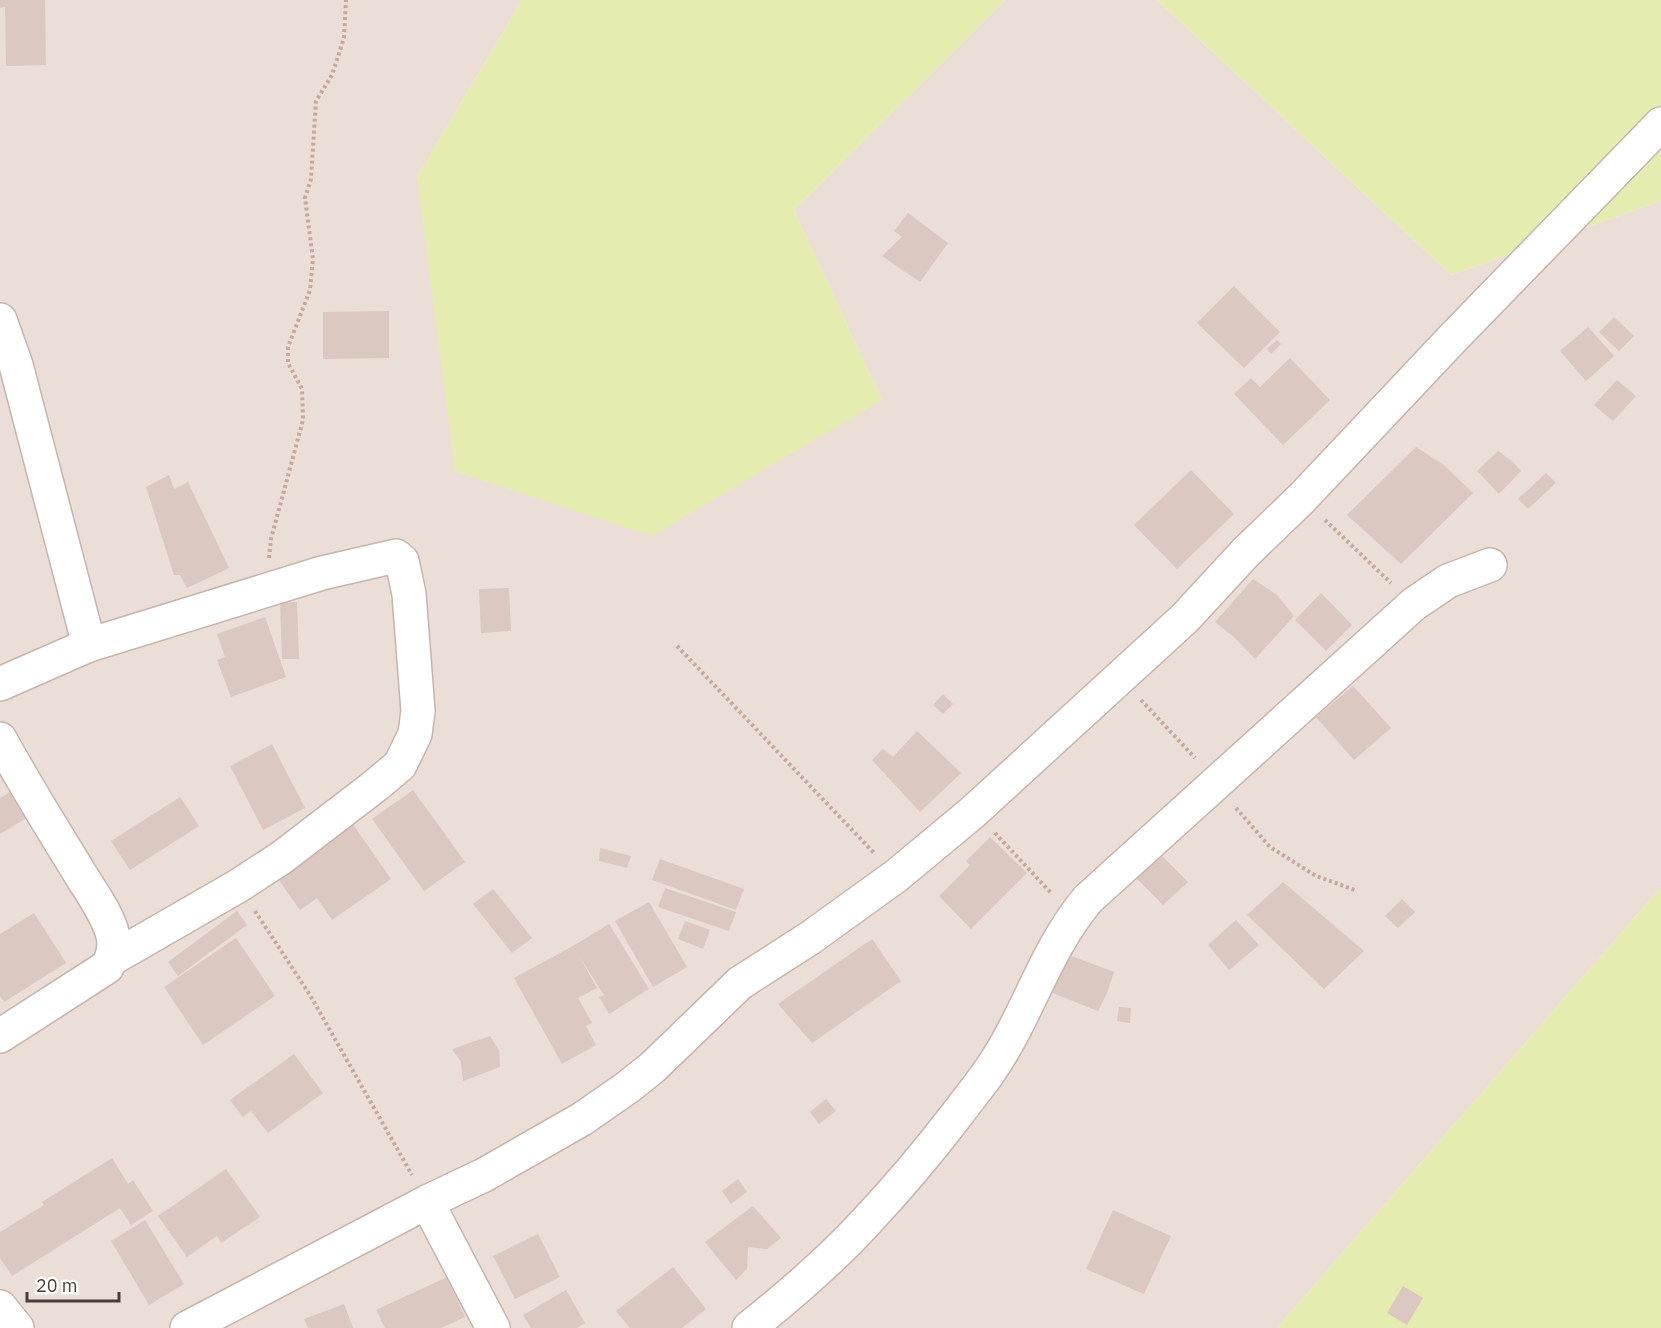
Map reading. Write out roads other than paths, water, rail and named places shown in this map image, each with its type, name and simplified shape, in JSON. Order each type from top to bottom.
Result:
[{"type":"street","points":[[187,1328],[483,1175],[582,1119],[653,1067],[740,983],[810,938],[896,876],[973,812],[1185,618],[1246,552],[1302,498],[1453,338],[1661,124]]},
{"type":"street","points":[[0,320],[16,364],[89,645]]},
{"type":"street","points":[[0,684],[89,645],[322,573],[396,555],[402,561],[408,594],[418,711],[415,734],[400,765],[281,858],[238,886],[113,958],[107,967],[0,1036]]},
{"type":"street","points":[[749,1328],[797,1289],[863,1226],[930,1150],[992,1068],[1021,1017],[1056,945],[1073,916],[1088,899],[1414,604],[1448,581],[1490,565]]},
{"type":"street","points":[[0,739],[106,919],[114,943],[113,958]]},
{"type":"street","points":[[427,1202],[493,1328]]},
{"type":"street","points":[[0,1306],[17,1328]]}]
